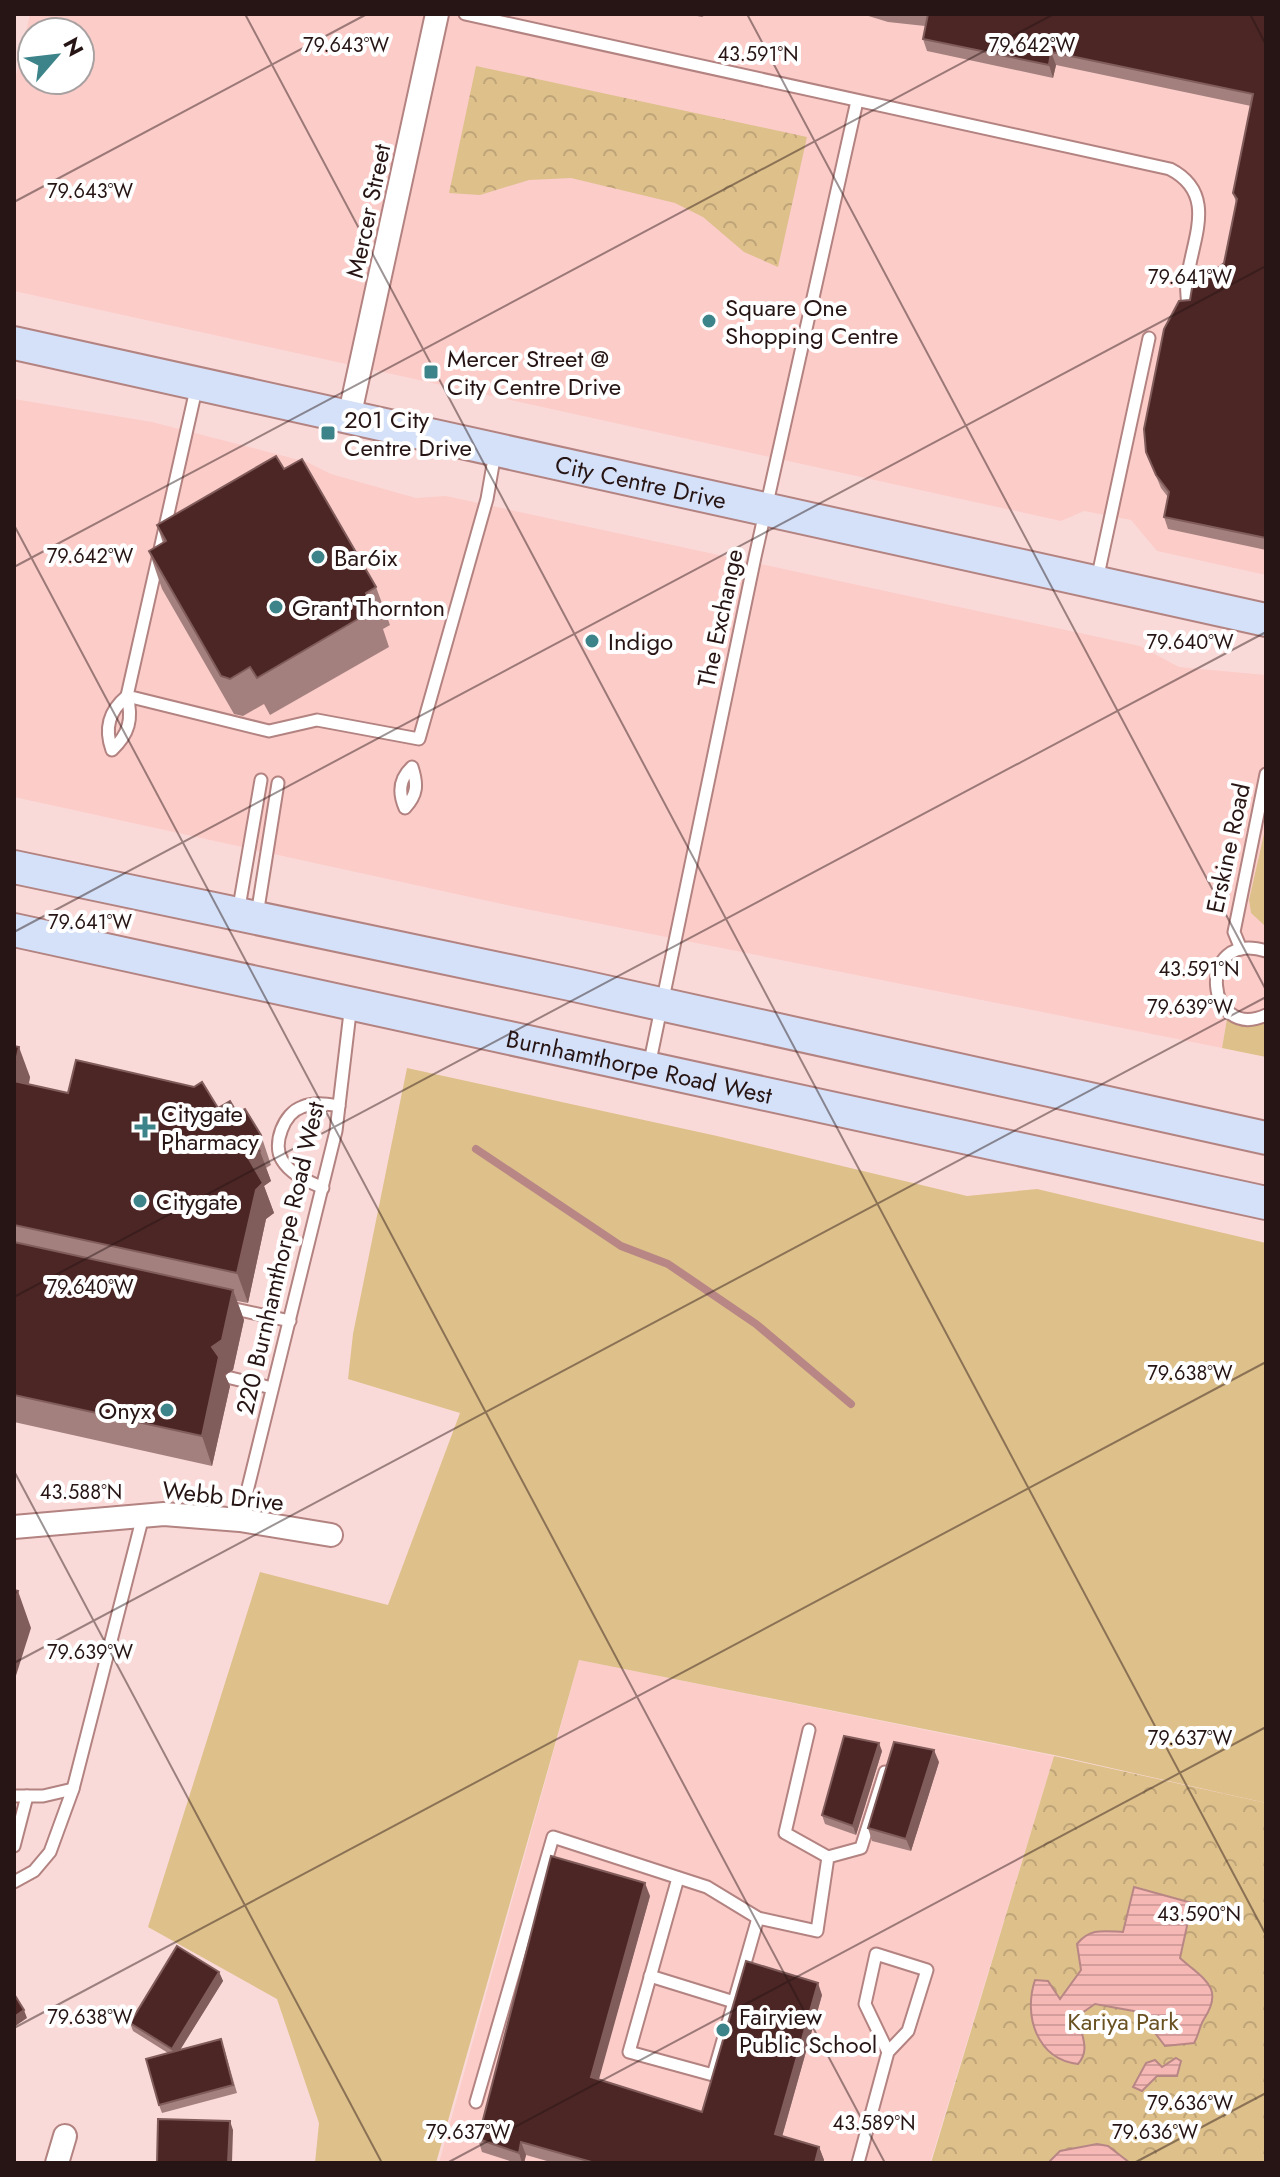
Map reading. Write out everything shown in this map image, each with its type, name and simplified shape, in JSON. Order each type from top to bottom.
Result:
[{"type":"main road","name":"City Centre Drive","points":[[14,343],[1266,620]]},
{"type":"main road","points":[[14,867],[1266,1138]]},
{"type":"main road","name":"Burnhamthorpe Road West","points":[[14,930],[1266,1203]]},
{"type":"street","name":"Mercer Street","points":[[349,418],[437,14]]},
{"type":"street","name":"Webb Drive","points":[[14,1527],[143,1515],[240,1520],[331,1535]]},
{"type":"street","points":[[57,2163],[65,2136]]},
{"type":"lane","points":[[465,14],[1170,169],[1182,175],[1197,201],[1199,215],[1186,296],[1189,307]]},
{"type":"lane","name":"The Exchange","points":[[648,1069],[766,510],[857,101]]},
{"type":"lane","points":[[1096,584],[1149,338]]},
{"type":"lane","points":[[197,384],[127,696],[269,731],[317,720],[419,739],[487,499],[496,448]]},
{"type":"lane","name":"Erskine Road","points":[[1241,949],[1234,932],[1266,774]]},
{"type":"lane","points":[[247,917],[261,780]]},
{"type":"lane","points":[[247,917],[278,783]]},
{"type":"lane","points":[[1266,951],[1241,949],[1228,955],[1219,966],[1215,980],[1216,994],[1234,1015],[1247,1019],[1266,1015]]},
{"type":"lane","name":"220 Burnhamthorpe Road West","points":[[240,1520],[323,1188],[339,1106],[351,1004]]},
{"type":"lane","points":[[323,1188],[299,1177],[281,1159],[277,1144],[286,1121],[299,1107],[319,1103],[339,1106]]},
{"type":"lane","points":[[213,1305],[290,1321]]},
{"type":"lane","points":[[231,1378],[272,1388]]},
{"type":"lane","points":[[14,1882],[34,1871],[50,1852],[73,1789],[143,1515]]},
{"type":"lane","points":[[809,1730],[785,1833],[828,1857],[861,1848],[890,1755]]},
{"type":"lane","points":[[14,1846],[20,1796],[73,1789]]},
{"type":"lane","points":[[476,2102],[553,1837],[707,1887],[758,1918],[817,1931],[828,1857]]},
{"type":"lane","points":[[678,1878],[629,2052],[713,2075],[758,1918]]},
{"type":"lane","points":[[858,2163],[888,2052],[908,2031],[927,1970],[876,1954],[865,2004],[888,2052]]},
{"type":"lane","points":[[650,1976],[734,2002]]},
{"type":"shaded area","name":"Square One Shopping Centre","points":[[30,14],[1266,14],[1266,575],[1157,551],[1131,520],[1084,511],[1061,521],[14,291],[16,76],[16,96],[96,96],[96,16]]},
{"type":"shaded area","points":[[14,399],[152,422],[307,462],[331,474],[416,498],[446,496],[1140,646],[1179,667],[1266,675],[1266,825],[1249,900],[1251,913],[1266,927],[1266,1013],[1227,1019],[1222,1048],[511,906],[14,797]]},
{"type":"shaded area","name":"Fairview Public School","points":[[579,1660],[1054,1756],[930,2163],[439,2163]]},
{"type":"shaded area","points":[[1134,1887],[1192,1903],[1180,1958],[1208,1984],[1212,1991],[1210,2008],[1194,2043],[1165,2046],[1139,2012],[1095,2004],[1079,2015],[1084,2046],[1082,2058],[1078,2064],[1064,2060],[1052,2054],[1037,2034],[1031,2008],[1035,1980],[1048,1981],[1060,1999],[1081,1970],[1077,1944],[1092,1933],[1123,1932]]},
{"type":"shaded area","points":[[1176,2058],[1181,2061],[1177,2076],[1157,2076],[1142,2091],[1133,2087],[1146,2063],[1155,2060],[1162,2067]]},
{"type":"shaded area","points":[[1097,2144],[1108,2146],[1130,2163],[1048,2163],[1060,2151]]},
{"type":"green space","points":[[476,66],[807,137],[778,267],[744,252],[703,217],[675,203],[571,178],[529,180],[480,195],[449,193]]},
{"type":"green space","points":[[1266,825],[1266,927],[1251,913],[1249,900]]},
{"type":"green space","points":[[1266,1013],[1266,1057],[1222,1048],[1227,1019]]},
{"type":"green space","points":[[407,1068],[717,1136],[967,1196],[1037,1189],[1266,1243],[1266,1803],[1054,1755],[579,1660],[436,2163],[315,2163],[319,2123],[277,1999],[148,1927],[260,1572],[388,1605],[460,1413],[348,1379],[353,1334]]},
{"type":"green space","name":"Kariya Park","points":[[1054,1756],[1266,1803],[1266,2163],[931,2163]]},
{"type":"building","points":[[928,14],[1266,14],[1266,538],[1164,517],[1169,492],[1156,475],[1146,452],[1144,429],[1164,329],[1179,301],[1190,300],[1192,288],[1224,263],[1237,199],[1233,193],[1253,94],[1051,52],[1049,65],[923,39]]},
{"type":"building","name":"Grant Thornton","points":[[276,456],[284,469],[302,459],[376,587],[366,593],[375,609],[257,678],[250,667],[230,679],[221,676],[149,551],[166,541],[157,525]]},
{"type":"building","points":[[14,1046],[19,1047],[14,1071]]},
{"type":"building","name":"Citygate","points":[[76,1060],[194,1087],[202,1082],[218,1108],[230,1101],[237,1113],[245,1109],[261,1135],[253,1139],[260,1151],[249,1159],[263,1183],[256,1190],[237,1273],[14,1225],[14,1081],[68,1093]]},
{"type":"building","points":[[14,1242],[233,1290],[222,1340],[212,1347],[219,1357],[202,1436],[14,1395]]},
{"type":"building","points":[[844,1736],[879,1743],[853,1826],[822,1815]]},
{"type":"building","points":[[894,1742],[934,1750],[906,1839],[868,1828]]},
{"type":"building","name":"Fairview Public School","points":[[551,1856],[645,1883],[591,2077],[702,2112],[746,1961],[818,1983],[775,2134],[819,2147],[815,2163],[595,2163],[521,2142],[519,2153],[478,2139]]},
{"type":"building","points":[[177,1946],[219,1972],[172,2049],[130,2023]]},
{"type":"building","points":[[14,1994],[24,2010],[14,2017]]},
{"type":"building","points":[[221,2039],[233,2085],[159,2105],[146,2059]]},
{"type":"building","points":[[158,2119],[230,2121],[228,2163],[157,2163]]},
{"type":"waterway","points":[[476,1149],[621,1246],[668,1264],[756,1324],[851,1404]]},
{"type":"place","name":"Square One Shopping Centre","points":[[709,321]]},
{"type":"place","name":"Mercer Street @ City Centre Drive","points":[[431,372]]},
{"type":"place","name":"201 City Centre Drive","points":[[328,433]]},
{"type":"place","name":"Bar6ix","points":[[318,557]]},
{"type":"place","name":"Grant Thornton","points":[[276,607]]},
{"type":"place","name":"Indigo","points":[[592,641]]},
{"type":"place","name":"Citygate Pharmacy","points":[[145,1127]]},
{"type":"place","name":"Citygate","points":[[140,1201]]},
{"type":"place","name":"Onyx","points":[[167,1410]]},
{"type":"place","name":"Fairview Public School","points":[[723,2030]]}]
